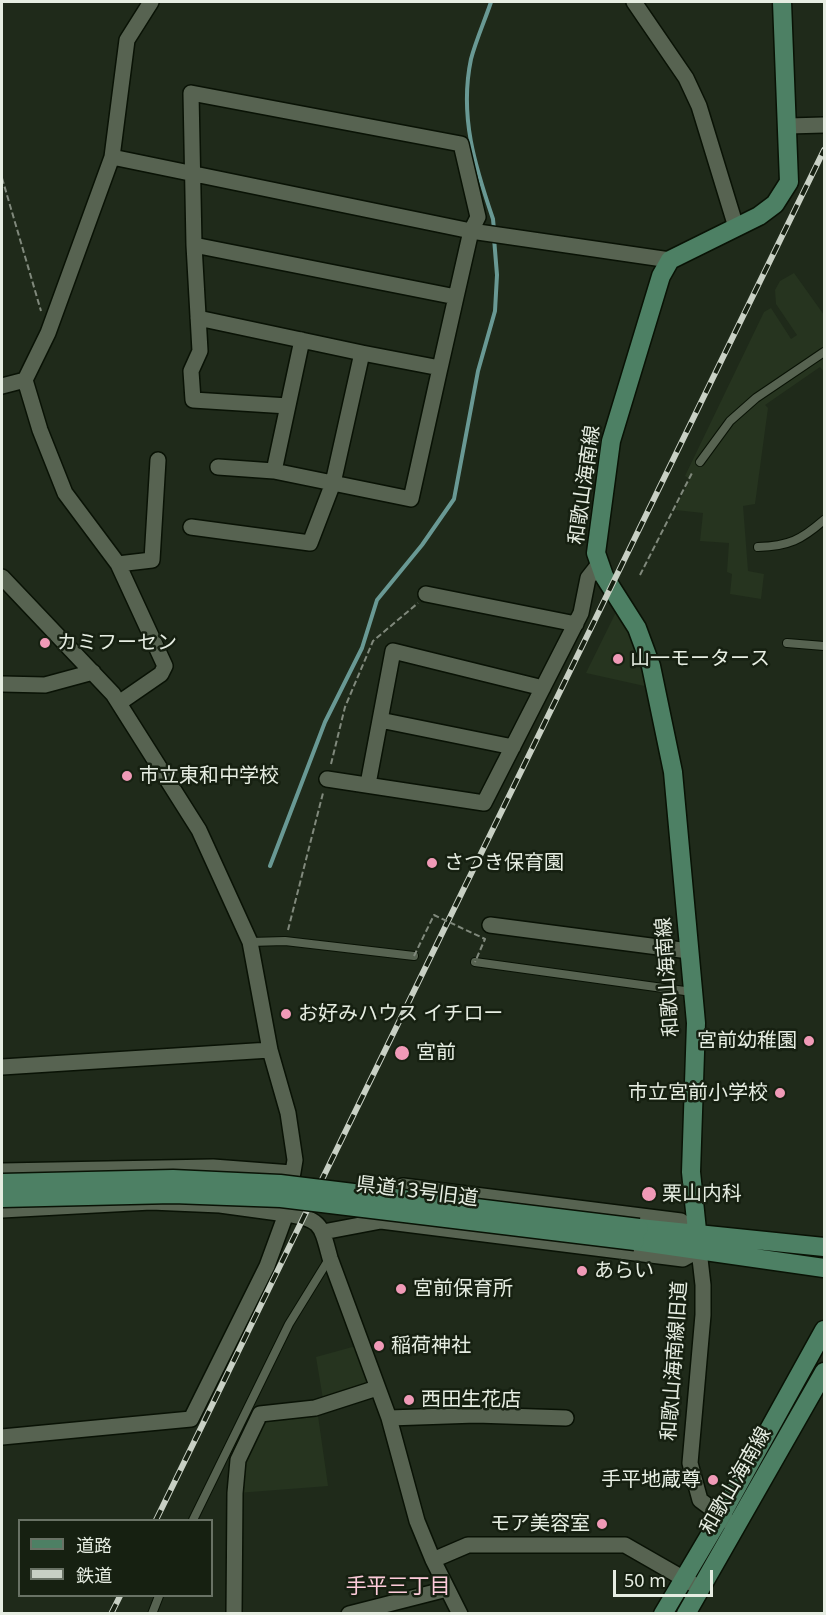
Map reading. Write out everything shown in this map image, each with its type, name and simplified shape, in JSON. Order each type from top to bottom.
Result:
[{"type":"main road","points":[[670,260],[759,216],[775,204],[789,182],[782,2]]},
{"type":"main road","name":"和歌山海南線","points":[[670,260],[655,295],[611,441],[599,520],[598,564],[637,628],[654,678],[673,772],[696,1023],[692,1172],[698,1242]]},
{"type":"main road","name":"県道13号旧道","points":[[2,1183],[173,1179],[280,1184],[637,1235]]},
{"type":"main road","name":"県道13号旧道","points":[[2,1198],[173,1194],[281,1198],[698,1242],[825,1247]]},
{"type":"main road","name":"県道13号旧道","points":[[698,1242],[825,1268]]},
{"type":"main road","name":"和歌山海南線","points":[[686,1614],[729,1522],[825,1330]]},
{"type":"main road","name":"和歌山海南線","points":[[663,1614],[684,1579],[729,1522],[825,1371]]},
{"type":"street","points":[[119,703],[161,675],[165,666],[118,564],[65,493],[40,430],[26,380],[48,333],[112,157],[127,40],[151,2]]},
{"type":"street","points":[[634,2],[686,78],[699,106],[736,227]]},
{"type":"street","points":[[218,467],[274,471],[411,499],[471,231],[478,217],[460,144],[191,93],[194,245],[200,351],[191,371],[193,400],[288,406]]},
{"type":"street","points":[[788,126],[825,125]]},
{"type":"street","points":[[112,157],[471,231],[670,260]]},
{"type":"street","points":[[194,245],[456,297]]},
{"type":"street","points":[[198,318],[440,368]]},
{"type":"street","points":[[274,471],[302,340]]},
{"type":"street","points":[[191,527],[310,543],[333,483],[362,353]]},
{"type":"street","points":[[2,386],[26,380]]},
{"type":"street","points":[[118,564],[152,560],[158,460]]},
{"type":"street","points":[[327,779],[484,803],[576,624],[581,612],[588,578],[598,564]]},
{"type":"street","points":[[2,577],[93,672],[119,703],[199,830],[250,942],[270,1050],[288,1113],[295,1160],[286,1215],[267,1266],[191,1419],[2,1437]]},
{"type":"street","points":[[426,594],[576,624]]},
{"type":"street","points":[[368,784],[393,651],[543,688]]},
{"type":"street","points":[[2,684],[45,685],[93,672]]},
{"type":"street","points":[[380,720],[513,747]]},
{"type":"street","points":[[490,925],[689,951]]},
{"type":"street","points":[[2,1067],[270,1050]]},
{"type":"street","points":[[2,1171],[213,1167],[292,1173]]},
{"type":"street","points":[[323,1232],[381,1221],[683,1259],[698,1242],[681,1221],[403,1186],[392,1189],[384,1198],[381,1221]]},
{"type":"street","points":[[2,1210],[151,1202],[220,1204],[312,1219],[319,1223],[389,1418],[417,1521],[433,1560],[460,1614]]},
{"type":"street","name":"和歌山海南線旧道","points":[[698,1242],[704,1285],[703,1314],[690,1463],[700,1500],[729,1522]]},
{"type":"street","points":[[234,1614],[235,1493],[238,1460],[260,1414],[315,1408],[377,1388]]},
{"type":"street","points":[[389,1418],[476,1415],[567,1418]]},
{"type":"street","points":[[433,1560],[468,1545],[625,1545],[700,1588]]},
{"type":"street","points":[[349,1614],[447,1588]]},
{"type":"lane","points":[[700,462],[730,421],[756,398],[825,352]]},
{"type":"lane","points":[[758,547],[782,546],[805,537],[825,520]]},
{"type":"lane","points":[[787,643],[825,646]]},
{"type":"lane","points":[[250,942],[285,941],[414,956]]},
{"type":"lane","points":[[475,962],[693,992]]},
{"type":"lane","points":[[194,1519],[289,1324],[330,1258]]},
{"type":"lane","points":[[152,1614],[159,1597]]},
{"type":"path","points":[[2,178],[48,333]]},
{"type":"path","points":[[640,575],[688,478],[700,462]]},
{"type":"path","points":[[285,941],[345,707],[373,641],[426,594]]},
{"type":"path","points":[[414,956],[434,915],[485,939],[475,962]]},
{"type":"shaded area","points":[[794,273],[824,315],[824,372],[820,367],[765,405],[768,408],[755,504],[743,506],[748,571],[764,574],[761,599],[730,594],[732,574],[727,572],[729,543],[700,541],[703,513],[675,510],[690,479],[685,476],[764,312],[771,308],[791,339],[797,335],[776,304],[775,290],[780,281]]},
{"type":"shaded area","name":"山一モータース","points":[[618,608],[632,632],[649,687],[586,673]]},
{"type":"shaded area","points":[[356,1346],[369,1383],[323,1399],[316,1357]]},
{"type":"shaded area","points":[[317,1409],[328,1486],[237,1493],[241,1460],[263,1418]]},
{"type":"waterway","points":[[491,2],[471,59],[467,101],[475,160],[493,219],[494,230]]},
{"type":"waterway","points":[[270,866],[325,722],[362,648],[377,600],[422,545],[454,499],[478,371],[495,311],[497,275],[494,238]]},
{"type":"railway","points":[[156,1519],[824,150]]},
{"type":"railway","points":[[111,1614],[120,1597]]},
{"type":"place","name":"カミフーセン","points":[[45,643]]},
{"type":"place","name":"山一モータース","points":[[618,659]]},
{"type":"place","name":"市立東和中学校","points":[[127,776]]},
{"type":"place","name":"さつき保育園","points":[[432,863]]},
{"type":"place","name":"お好みハウス イチロー","points":[[286,1014]]},
{"type":"place","name":"宮前幼稚園","points":[[809,1041]]},
{"type":"place","name":"宮前","points":[[402,1053]]},
{"type":"place","name":"市立宮前小学校","points":[[780,1093]]},
{"type":"place","name":"栗山内科","points":[[649,1194]]},
{"type":"place","name":"あらい","points":[[582,1271]]},
{"type":"place","name":"宮前保育所","points":[[401,1289]]},
{"type":"place","name":"稲荷神社","points":[[379,1346]]},
{"type":"place","name":"西田生花店","points":[[409,1400]]},
{"type":"place","name":"手平地蔵尊","points":[[713,1480]]},
{"type":"place","name":"モア美容室","points":[[602,1524]]},
{"type":"district","name":"手平三丁目","points":[[398,1587]]}]
